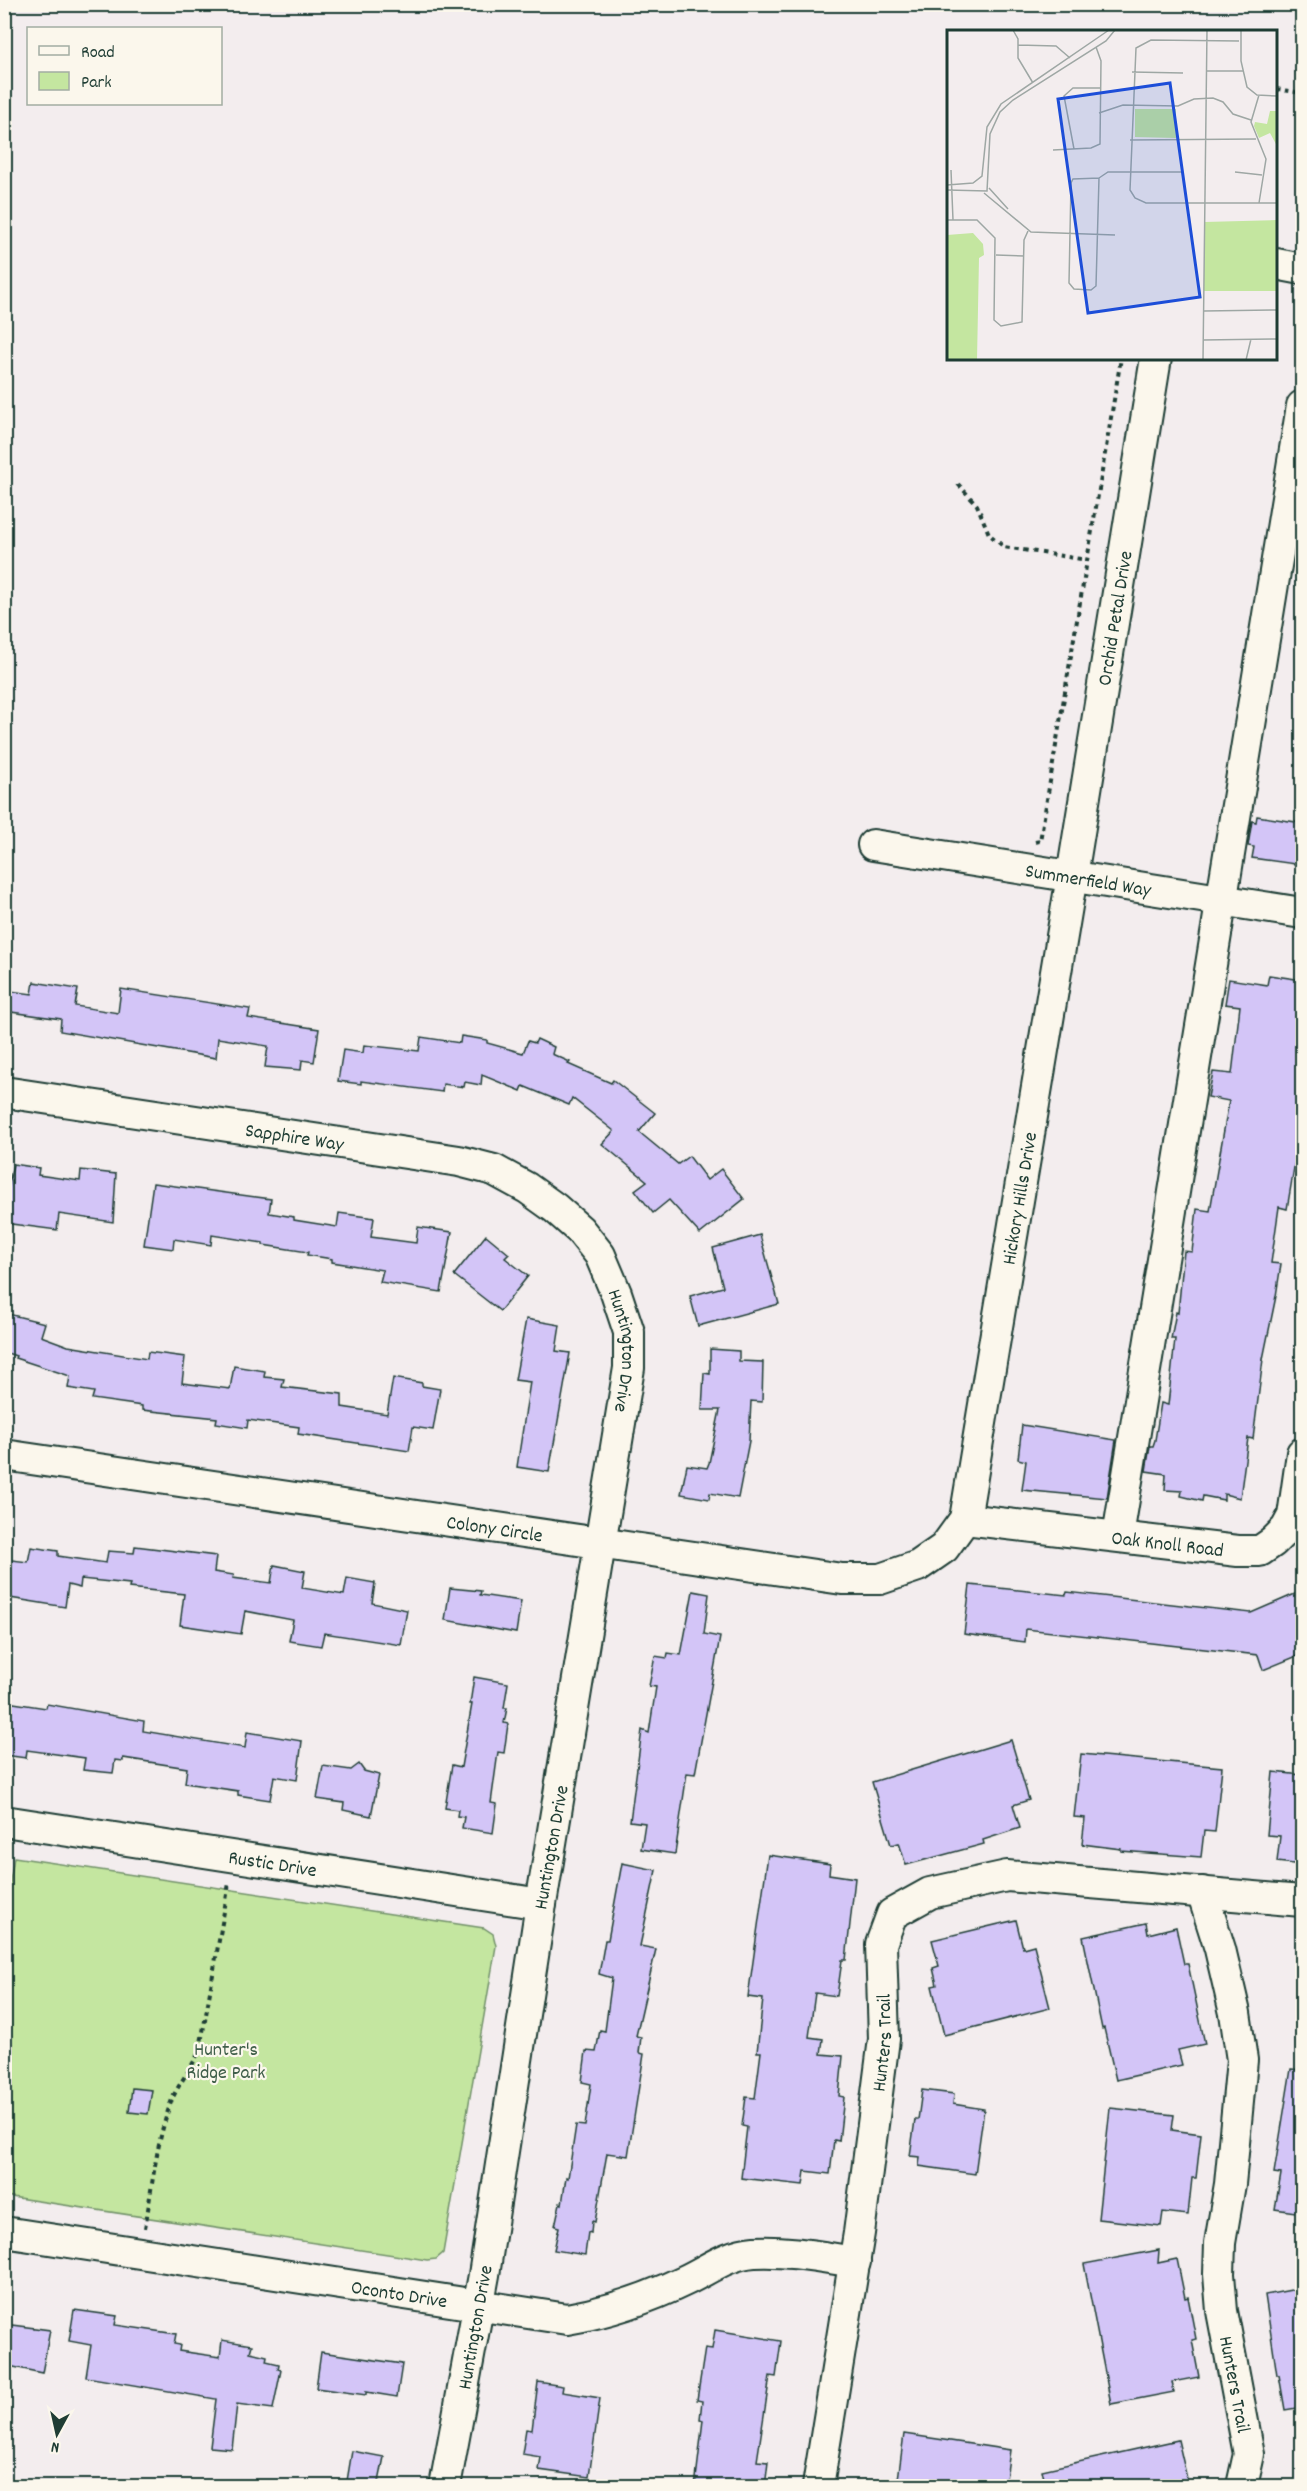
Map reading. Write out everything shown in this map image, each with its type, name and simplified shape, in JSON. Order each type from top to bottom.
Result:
[{"type":"street","points":[[1277,264],[1302,269]]},
{"type":"street","name":"Orchid Petal Drive","points":[[1072,876],[1156,360]]},
{"type":"street","points":[[1118,1536],[1302,406]]},
{"type":"street","name":"Summerfield Way","points":[[873,845],[1302,913]]},
{"type":"street","name":"Hickory Hills Drive","points":[[965,1519],[1072,876]]},
{"type":"street","name":"Sapphire Way","points":[[4,1092],[459,1161],[494,1170],[527,1188],[570,1222]]},
{"type":"street","name":"Huntington Drive","points":[[445,2487],[478,2304],[629,1368],[629,1332],[600,1255],[570,1222]]},
{"type":"street","name":"Oak Knoll Road","points":[[965,1519],[1238,1551],[1260,1551],[1286,1529],[1293,1516],[1302,1453]]},
{"type":"street","name":"Colony Circle","points":[[4,1455],[842,1579],[880,1580],[918,1566],[944,1548],[965,1519]]},
{"type":"street","name":"Rustic Drive","points":[[4,1821],[541,1904]]},
{"type":"street","name":"Hunters Trail","points":[[818,2487],[855,2262],[884,2039],[881,1944],[892,1914],[930,1893],[1007,1876],[1302,1901]]},
{"type":"street","name":"Hunters Trail","points":[[1202,1892],[1235,2013],[1242,2060],[1232,2162],[1220,2243],[1219,2274],[1222,2311],[1249,2454],[1242,2487]]},
{"type":"street","name":"Oconto Drive","points":[[4,2232],[567,2319],[594,2314],[659,2292],[687,2280],[718,2262],[753,2252],[795,2253],[855,2262]]},
{"type":"path","points":[[1277,89],[1302,93]]},
{"type":"path","points":[[1025,868],[1029,843],[1040,841],[1121,360]]},
{"type":"path","points":[[958,484],[977,505],[989,534],[1004,547],[1087,560]]},
{"type":"path","points":[[140,2253],[169,2107],[181,2080],[193,2067],[200,2049],[234,1856]]},
{"type":"green space","name":"Hunter's Ridge Park","points":[[14,1857],[484,1928],[493,1934],[496,1946],[443,2253],[436,2259],[427,2260],[5,2196],[4,1920]]},
{"type":"building","points":[[1257,816],[1302,823],[1302,865],[1252,858],[1254,847],[1248,846],[1252,821],[1256,822]]},
{"type":"building","points":[[1269,975],[1302,980],[1302,1120],[1287,1209],[1279,1207],[1271,1263],[1281,1264],[1263,1359],[1253,1439],[1248,1438],[1240,1498],[1224,1494],[1224,1500],[1203,1496],[1202,1501],[1181,1496],[1182,1491],[1165,1490],[1166,1474],[1146,1471],[1150,1446],[1153,1446],[1155,1440],[1161,1403],[1168,1405],[1175,1339],[1171,1339],[1176,1312],[1178,1313],[1184,1251],[1192,1252],[1197,1209],[1210,1211],[1229,1101],[1208,1097],[1213,1072],[1232,1074],[1240,1006],[1225,1004],[1229,979],[1267,985]]},
{"type":"building","points":[[34,982],[78,989],[75,1006],[118,1013],[121,989],[250,1009],[248,1018],[319,1029],[314,1062],[302,1060],[301,1070],[265,1067],[268,1046],[218,1038],[216,1058],[60,1031],[61,1019],[4,1011],[4,990],[32,994]]},
{"type":"building","points":[[461,1036],[487,1040],[487,1043],[523,1053],[528,1041],[535,1043],[537,1039],[554,1047],[552,1054],[570,1062],[568,1064],[611,1083],[613,1080],[655,1113],[639,1132],[678,1164],[689,1156],[707,1180],[721,1169],[744,1199],[700,1234],[669,1200],[653,1213],[635,1190],[647,1181],[602,1144],[614,1131],[572,1098],[569,1105],[523,1086],[521,1091],[482,1075],[481,1085],[465,1082],[464,1087],[443,1084],[442,1092],[361,1081],[361,1084],[338,1081],[343,1050],[363,1053],[364,1045],[419,1051],[421,1037],[460,1043]]},
{"type":"building","points":[[13,1164],[39,1168],[38,1175],[80,1181],[81,1170],[116,1174],[113,1222],[59,1214],[57,1230],[4,1223],[4,1188],[8,1189]]},
{"type":"building","points":[[153,1183],[271,1199],[269,1213],[294,1217],[294,1220],[337,1227],[339,1213],[374,1218],[371,1237],[416,1243],[418,1227],[452,1232],[441,1292],[380,1282],[383,1270],[332,1262],[332,1259],[307,1255],[308,1252],[263,1245],[263,1243],[212,1235],[211,1245],[174,1239],[173,1249],[144,1245]]},
{"type":"building","points":[[486,1235],[509,1254],[505,1258],[528,1276],[500,1311],[454,1275]]},
{"type":"building","points":[[760,1235],[779,1304],[698,1326],[690,1296],[723,1287],[713,1248]]},
{"type":"building","points":[[4,1313],[45,1323],[41,1336],[68,1346],[147,1359],[148,1352],[185,1357],[182,1383],[230,1389],[234,1366],[265,1371],[264,1377],[284,1379],[282,1387],[342,1394],[342,1407],[387,1414],[393,1378],[422,1383],[422,1386],[440,1389],[433,1430],[413,1427],[409,1451],[298,1434],[299,1427],[248,1420],[247,1428],[216,1423],[217,1418],[142,1410],[142,1406],[92,1399],[94,1392],[68,1388],[70,1376],[15,1358],[16,1356],[4,1352]]},
{"type":"building","points":[[526,1319],[560,1325],[556,1351],[570,1353],[549,1472],[517,1467],[530,1382],[515,1380]]},
{"type":"building","points":[[710,1349],[739,1351],[739,1361],[763,1362],[762,1402],[751,1401],[749,1441],[738,1498],[710,1493],[709,1499],[681,1494],[687,1465],[707,1468],[720,1410],[702,1410],[704,1373],[710,1374]]},
{"type":"building","points":[[1022,1425],[1116,1440],[1107,1498],[1022,1490],[1026,1461],[1018,1459]]},
{"type":"building","points":[[135,1546],[216,1556],[214,1572],[234,1575],[233,1578],[271,1583],[274,1565],[305,1571],[302,1588],[344,1595],[347,1578],[375,1583],[372,1603],[407,1610],[401,1645],[324,1633],[321,1646],[289,1641],[293,1620],[245,1611],[241,1634],[180,1625],[184,1594],[129,1588],[130,1584],[81,1579],[80,1588],[68,1585],[65,1607],[4,1597],[4,1559],[28,1562],[31,1547],[58,1551],[58,1556],[106,1563],[108,1551],[134,1553]]},
{"type":"building","points":[[970,1585],[1066,1595],[1067,1592],[1251,1613],[1302,1591],[1302,1654],[1263,1670],[1258,1655],[1026,1629],[1025,1642],[964,1634]]},
{"type":"building","points":[[450,1588],[481,1591],[480,1595],[521,1601],[516,1633],[445,1620]]},
{"type":"building","points":[[693,1591],[709,1594],[704,1634],[720,1637],[695,1774],[687,1773],[675,1854],[641,1849],[645,1823],[630,1821],[642,1730],[649,1733],[656,1687],[649,1686],[655,1656],[667,1658],[668,1653],[681,1655]]},
{"type":"building","points":[[474,1677],[508,1683],[504,1708],[507,1708],[504,1723],[508,1724],[504,1753],[498,1752],[491,1803],[497,1804],[493,1833],[462,1828],[464,1817],[457,1816],[458,1810],[445,1808],[452,1765],[461,1767],[472,1704],[470,1704]]},
{"type":"building","points":[[7,1702],[46,1708],[47,1704],[144,1721],[143,1731],[245,1748],[247,1732],[302,1741],[297,1780],[274,1776],[270,1800],[238,1795],[238,1791],[185,1783],[187,1768],[123,1758],[123,1761],[115,1760],[113,1773],[83,1770],[85,1758],[27,1750],[26,1758],[4,1755],[4,1722]]},
{"type":"building","points":[[1011,1740],[1029,1800],[1013,1805],[1020,1828],[983,1840],[984,1844],[906,1865],[899,1843],[891,1845],[872,1782]]},
{"type":"building","points":[[1081,1754],[1222,1767],[1215,1832],[1204,1831],[1201,1857],[1121,1851],[1121,1849],[1082,1844],[1085,1818],[1074,1817]]},
{"type":"building","points":[[359,1764],[364,1771],[379,1775],[371,1816],[343,1810],[344,1803],[317,1799],[323,1766],[351,1770]]},
{"type":"building","points":[[1273,1772],[1302,1775],[1302,1865],[1277,1862],[1280,1836],[1267,1835]]},
{"type":"building","points":[[768,1855],[830,1864],[829,1874],[855,1878],[846,1960],[842,1960],[837,1996],[815,1993],[809,2037],[823,2039],[821,2054],[843,2056],[839,2096],[844,2097],[839,2141],[834,2140],[830,2174],[805,2171],[803,2185],[741,2178],[747,2127],[742,2126],[746,2097],[755,2098],[761,2052],[757,2052],[763,1999],[748,1997]]},
{"type":"building","points":[[622,1863],[656,1870],[640,1946],[656,1949],[636,2036],[641,2037],[639,2053],[644,2054],[628,2156],[607,2153],[595,2222],[592,2221],[591,2233],[588,2232],[585,2255],[554,2250],[559,2227],[555,2226],[560,2203],[562,2204],[566,2177],[568,2178],[576,2125],[585,2126],[591,2084],[582,2082],[586,2051],[596,2052],[600,2030],[605,2031],[612,1978],[599,1974],[605,1940],[608,1940]]},
{"type":"building","points":[[1016,1920],[1023,1948],[1034,1945],[1050,2008],[944,2035],[932,1986],[937,1985],[933,1968],[939,1966],[932,1940]]},
{"type":"building","points":[[1146,1923],[1148,1934],[1176,1927],[1184,1964],[1188,1964],[1205,2044],[1178,2050],[1182,2065],[1116,2080],[1104,2028],[1102,2029],[1083,1937]]},
{"type":"building","points":[[1291,2069],[1302,2070],[1302,2213],[1275,2209],[1281,2174],[1274,2173]]},
{"type":"building","points":[[132,2088],[152,2090],[148,2114],[129,2112]]},
{"type":"building","points":[[922,2090],[954,2094],[953,2104],[984,2109],[975,2174],[919,2166],[920,2157],[910,2156]]},
{"type":"building","points":[[1110,2108],[1174,2115],[1172,2130],[1201,2134],[1196,2178],[1192,2178],[1188,2215],[1163,2212],[1161,2226],[1098,2219]]},
{"type":"building","points":[[1159,2250],[1158,2263],[1177,2259],[1185,2298],[1188,2297],[1196,2339],[1192,2340],[1199,2377],[1172,2382],[1174,2392],[1111,2404],[1084,2264]]},
{"type":"building","points":[[1302,2288],[1302,2407],[1285,2410],[1279,2375],[1277,2375],[1265,2295]]},
{"type":"building","points":[[74,2310],[117,2316],[115,2325],[176,2334],[174,2344],[180,2345],[179,2351],[220,2357],[222,2340],[252,2345],[250,2352],[267,2356],[266,2361],[279,2364],[278,2369],[281,2370],[273,2409],[237,2404],[232,2449],[210,2447],[216,2399],[86,2377],[91,2345],[69,2341]]},
{"type":"building","points":[[4,2324],[50,2330],[42,2373],[4,2365]]},
{"type":"building","points":[[715,2330],[781,2341],[776,2377],[770,2376],[757,2461],[768,2462],[765,2487],[695,2487],[703,2420],[700,2419],[702,2401],[697,2400],[705,2348],[712,2349]]},
{"type":"building","points":[[321,2352],[402,2364],[397,2397],[316,2388]]},
{"type":"building","points":[[538,2382],[563,2386],[562,2392],[600,2398],[589,2477],[539,2470],[541,2457],[522,2454],[526,2429],[532,2430]]},
{"type":"building","points":[[904,2434],[1010,2450],[1005,2487],[897,2487]]},
{"type":"building","points":[[1178,2440],[1189,2487],[1046,2487],[1042,2470]]},
{"type":"building","points":[[352,2451],[384,2457],[378,2487],[346,2487]]}]
